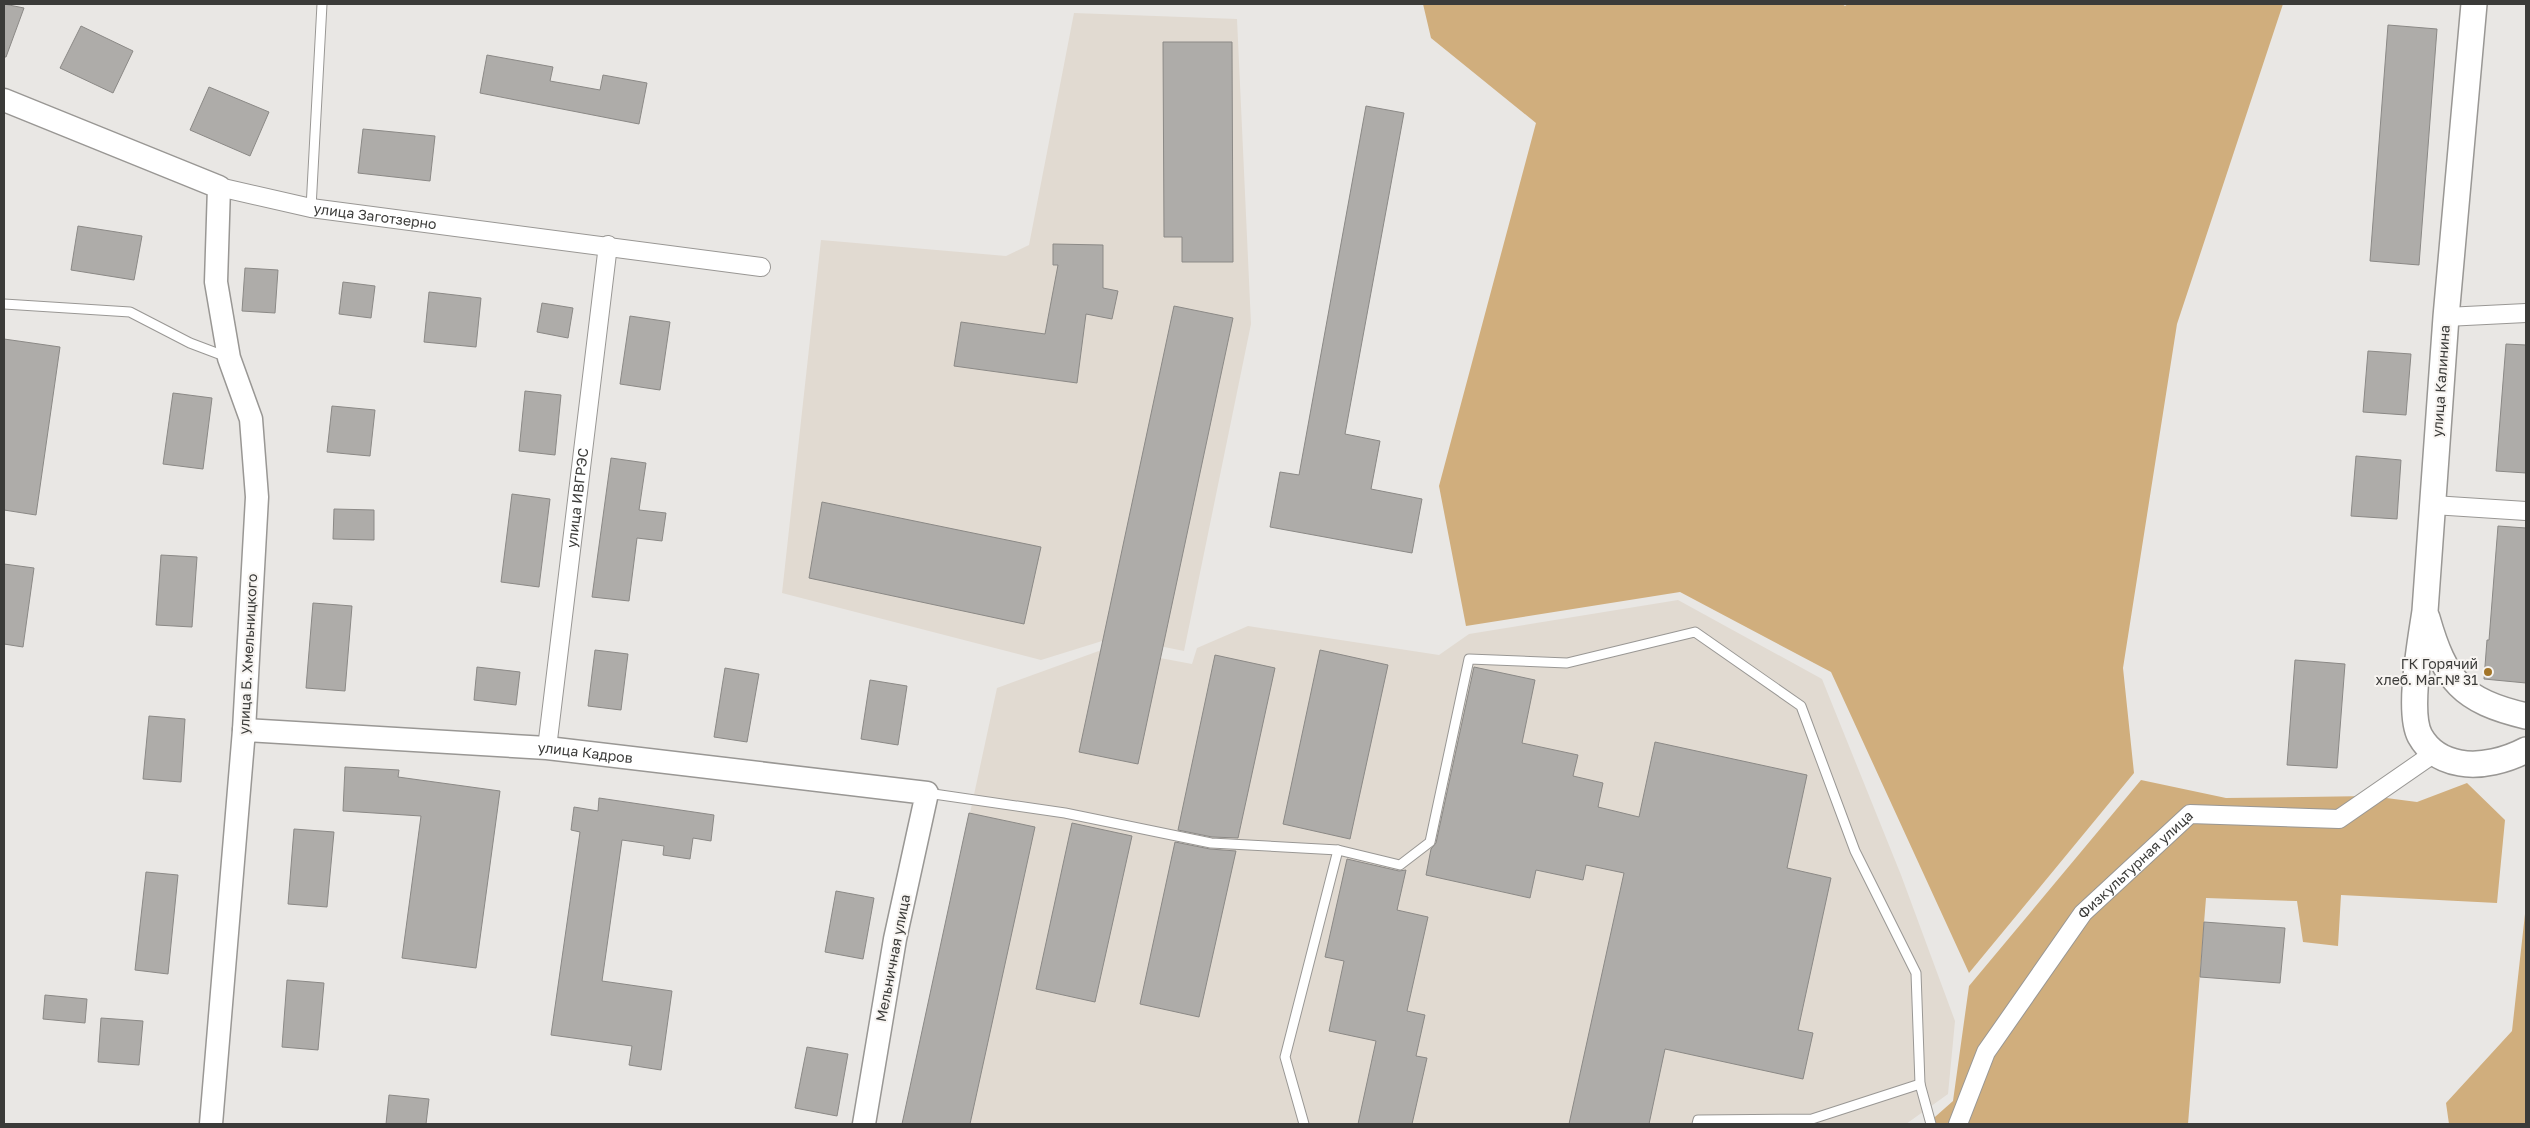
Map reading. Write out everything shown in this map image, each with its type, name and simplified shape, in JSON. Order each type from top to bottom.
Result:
[{"type":"main road","name":"улица Калинина","points":[[2434,754],[2420,735],[2415,710],[2416,688],[2425,611],[2446,317],[2474,4]]},
{"type":"main road","points":[[2425,611],[2436,652],[2451,676],[2470,695],[2495,708],[2526,716]]},
{"type":"main road","points":[[2416,688],[2428,676],[2440,673],[2451,676]]},
{"type":"main road","points":[[2434,754],[2450,762],[2470,765],[2500,760],[2525,749]]},
{"type":"street","name":"улица Заготзерно","points":[[4,100],[219,187],[311,208],[608,245],[762,267]]},
{"type":"street","name":"улица Б. Хмельницкого","points":[[210,1124],[244,730],[257,497],[251,419],[229,358],[216,282],[219,187]]},
{"type":"street","name":"улица ИВГРЭС","points":[[547,748],[608,245]]},
{"type":"street","points":[[2446,317],[2526,313]]},
{"type":"street","points":[[2433,505],[2526,511]]},
{"type":"street","name":"улица Кадров","points":[[244,730],[547,748],[927,793]]},
{"type":"street","name":"Физкультурная улица","points":[[1958,1124],[1986,1052],[2083,913],[2190,814],[2339,820],[2434,754]]},
{"type":"street","name":"Мельничная улица","points":[[864,1124],[895,939],[927,793]]},
{"type":"lane","points":[[311,208],[322,4]]},
{"type":"lane","points":[[4,304],[130,312],[190,343],[229,358]]},
{"type":"lane","points":[[927,793],[1065,813],[1210,844],[1338,850],[1400,864],[1430,842],[1469,659],[1567,663],[1694,632],[1801,706],[1855,851],[1916,973],[1920,1084],[1931,1124]]},
{"type":"lane","points":[[1304,1124],[1285,1057],[1338,850]]},
{"type":"lane","points":[[1697,1124],[1698,1120],[1812,1119],[1920,1084]]},
{"type":"shaded area","points":[[1423,4],[1842,4],[1845,6],[1848,4],[2283,4],[2177,324],[2123,668],[2134,773],[1969,973],[1831,672],[1680,592],[1466,626],[1439,486],[1536,123],[1431,38]]},
{"type":"shaded area","points":[[1074,13],[1237,19],[1251,324],[1184,651],[1115,637],[1041,660],[782,593],[821,240],[1006,256],[1029,245]]},
{"type":"shaded area","points":[[1678,600],[1822,679],[1901,875],[1955,1021],[1948,1094],[1906,1124],[903,1124],[997,688],[1107,648],[1192,664],[1197,648],[1248,626],[1439,655],[1469,634]]},
{"type":"shaded area","points":[[2141,780],[2226,798],[2371,796],[2417,802],[2467,783],[2505,820],[2497,903],[2341,895],[2338,946],[2303,942],[2297,901],[2206,898],[2188,1124],[1927,1124],[1953,1101],[1969,986]]},
{"type":"shaded area","points":[[2526,905],[2526,1124],[2449,1124],[2446,1103],[2512,1031]]},
{"type":"building","points":[[4,4],[24,8],[6,57],[4,57]]},
{"type":"building","points":[[2388,25],[2437,29],[2419,265],[2370,261]]},
{"type":"building","points":[[81,26],[133,51],[113,93],[60,68]]},
{"type":"building","points":[[1163,42],[1232,42],[1233,262],[1182,262],[1182,237],[1164,237]]},
{"type":"building","points":[[487,55],[553,67],[550,81],[600,90],[603,75],[647,83],[639,124],[480,93]]},
{"type":"building","points":[[209,87],[269,112],[250,156],[190,130]]},
{"type":"building","points":[[1366,106],[1404,113],[1345,434],[1380,441],[1371,489],[1422,499],[1412,553],[1270,527],[1280,472],[1299,475]]},
{"type":"building","points":[[363,129],[435,136],[430,181],[358,173]]},
{"type":"building","points":[[78,226],[142,236],[134,280],[71,270]]},
{"type":"building","points":[[1053,244],[1103,245],[1103,288],[1118,291],[1112,319],[1086,314],[1077,383],[954,366],[961,322],[1045,334],[1058,265],[1053,265]]},
{"type":"building","points":[[245,268],[278,270],[275,313],[242,311]]},
{"type":"building","points":[[343,282],[375,286],[371,318],[339,314]]},
{"type":"building","points":[[429,292],[481,298],[476,347],[424,342]]},
{"type":"building","points":[[542,303],[573,308],[568,338],[537,332]]},
{"type":"building","points":[[1174,306],[1233,318],[1138,764],[1079,752]]},
{"type":"building","points":[[630,316],[670,322],[660,390],[620,384]]},
{"type":"building","points":[[4,339],[60,347],[36,515],[4,510]]},
{"type":"building","points":[[2506,344],[2526,345],[2526,473],[2496,471]]},
{"type":"building","points":[[2368,351],[2411,354],[2406,415],[2363,412]]},
{"type":"building","points":[[525,391],[561,395],[555,455],[519,451]]},
{"type":"building","points":[[173,393],[212,398],[203,469],[163,464]]},
{"type":"building","points":[[332,406],[375,410],[370,456],[327,452]]},
{"type":"building","points":[[2356,456],[2401,460],[2397,519],[2351,516]]},
{"type":"building","points":[[611,458],[646,463],[639,510],[666,513],[662,541],[637,538],[629,601],[592,597]]},
{"type":"building","points":[[512,494],[550,499],[539,587],[501,582]]},
{"type":"building","points":[[822,502],[1041,547],[1024,624],[809,578]]},
{"type":"building","points":[[334,509],[374,510],[374,540],[333,539]]},
{"type":"building","points":[[2498,526],[2526,528],[2526,683],[2484,679]]},
{"type":"building","points":[[161,555],[197,557],[192,627],[156,625]]},
{"type":"building","points":[[4,564],[34,568],[23,647],[4,644]]},
{"type":"building","points":[[313,603],[352,606],[345,691],[306,688]]},
{"type":"building","points":[[595,650],[628,654],[621,710],[588,706]]},
{"type":"building","points":[[1320,650],[1388,665],[1350,839],[1283,824]]},
{"type":"building","points":[[1215,655],[1275,668],[1238,838],[1212,837],[1178,830]]},
{"type":"building","points":[[2295,660],[2345,664],[2337,768],[2287,765]]},
{"type":"building","points":[[477,667],[520,672],[516,705],[474,700]]},
{"type":"building","points":[[1474,667],[1535,680],[1522,743],[1578,755],[1573,776],[1603,783],[1598,807],[1639,817],[1655,742],[1807,775],[1787,868],[1831,878],[1798,1030],[1813,1033],[1803,1079],[1665,1049],[1649,1124],[1569,1124],[1624,873],[1586,865],[1583,880],[1536,870],[1530,898],[1426,875],[1431,849],[1436,843]]},
{"type":"building","points":[[725,668],[759,674],[747,742],[714,737]]},
{"type":"building","points":[[870,680],[907,686],[898,745],[861,739]]},
{"type":"building","points":[[149,716],[185,719],[181,782],[143,779]]},
{"type":"building","points":[[345,767],[399,770],[398,777],[500,791],[476,968],[402,958],[421,816],[343,811]]},
{"type":"building","points":[[599,798],[714,815],[711,841],[693,838],[690,859],[663,855],[664,846],[622,840],[602,981],[672,991],[661,1070],[629,1065],[632,1046],[551,1035],[580,832],[571,830],[574,807],[598,811]]},
{"type":"building","points":[[969,813],[1035,827],[970,1124],[902,1124]]},
{"type":"building","points":[[1072,823],[1132,836],[1095,1002],[1036,989]]},
{"type":"building","points":[[294,829],[334,832],[327,907],[288,904]]},
{"type":"building","points":[[1175,842],[1210,849],[1236,851],[1199,1017],[1140,1004]]},
{"type":"building","points":[[1347,859],[1399,871],[1406,870],[1397,910],[1428,917],[1407,1011],[1425,1015],[1416,1056],[1427,1058],[1412,1124],[1358,1124],[1376,1041],[1329,1031],[1344,961],[1325,957]]},
{"type":"building","points":[[146,872],[178,875],[168,974],[135,970]]},
{"type":"building","points":[[836,891],[874,898],[863,959],[825,952]]},
{"type":"building","points":[[2204,922],[2285,928],[2280,983],[2200,977]]},
{"type":"building","points":[[287,980],[324,983],[318,1050],[282,1047]]},
{"type":"building","points":[[45,995],[87,999],[85,1023],[43,1019]]},
{"type":"building","points":[[101,1018],[143,1021],[139,1065],[98,1062]]},
{"type":"building","points":[[807,1047],[848,1054],[837,1116],[795,1108]]},
{"type":"building","points":[[389,1095],[429,1099],[426,1124],[386,1124]]},
{"type":"place","name":"ГК Горячий хлеб. Маг.№ 31","points":[[2488,672]]}]
